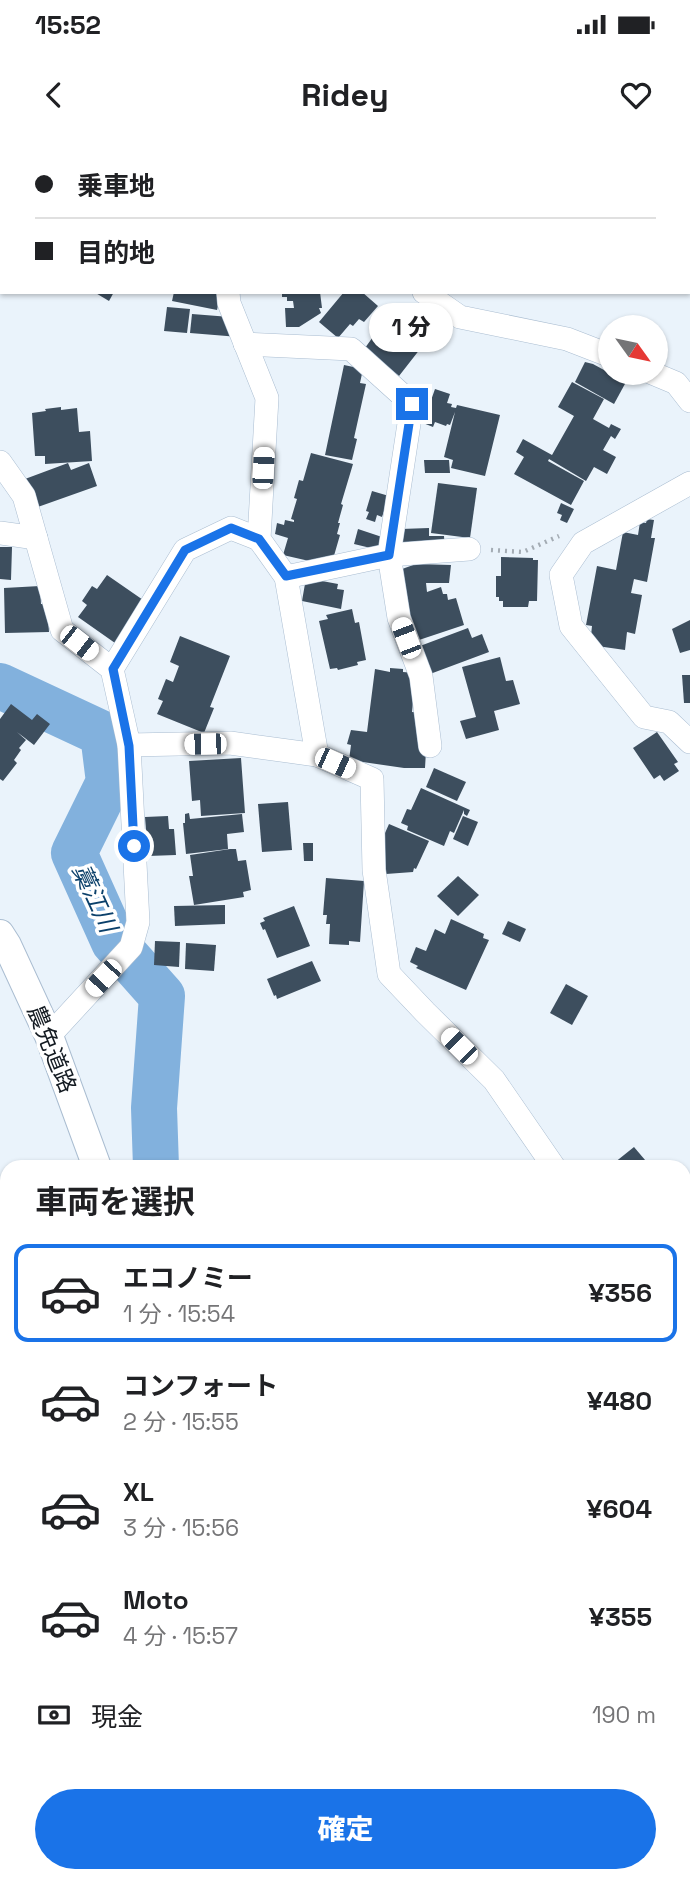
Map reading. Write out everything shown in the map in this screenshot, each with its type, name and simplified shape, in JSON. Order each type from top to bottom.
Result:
[{"type":"street","points":[[228,294],[229,303],[267,398],[259,539]]},
{"type":"street","points":[[427,294],[460,317],[567,339],[598,351]]},
{"type":"street","points":[[245,344],[351,349],[412,404],[389,555],[399,618],[421,676],[430,746]]},
{"type":"street","points":[[668,380],[676,383],[690,401]]},
{"type":"street","points":[[0,463],[24,496],[62,630],[113,669],[129,746],[138,922],[126,953],[49,1036]]},
{"type":"street","points":[[690,483],[583,543],[561,575],[571,626],[644,717],[669,722],[690,742]]},
{"type":"street","points":[[113,669],[185,550],[231,528],[259,539],[286,576],[317,755]]},
{"type":"street","points":[[0,533],[36,538]]},
{"type":"street","points":[[286,576],[389,555],[469,549]]},
{"type":"street","points":[[129,746],[230,743],[317,755],[372,779],[374,870],[389,974],[494,1080],[549,1160]]},
{"type":"street","name":"農免道路","points":[[3,940],[49,1036],[94,1160]]},
{"type":"building","points":[[97,294],[113,294],[109,301]]},
{"type":"building","points":[[174,294],[221,294],[217,310],[172,301]]},
{"type":"building","points":[[282,294],[320,294],[321,313],[299,327],[286,327],[285,308],[294,308],[293,301],[282,297]]},
{"type":"building","points":[[342,294],[364,294],[378,306],[364,322],[359,319],[353,326],[350,324],[338,338],[319,322]]},
{"type":"building","points":[[167,307],[190,309],[187,333],[164,331]]},
{"type":"building","points":[[398,310],[431,335],[399,376],[365,348],[375,334],[371,331],[379,320],[385,325]]},
{"type":"building","points":[[192,314],[230,317],[239,337],[190,333]]},
{"type":"building","points":[[585,362],[598,367],[598,385],[624,385],[614,404],[575,382]]},
{"type":"building","points":[[344,365],[363,369],[360,383],[366,384],[352,460],[325,455]]},
{"type":"building","points":[[572,382],[604,399],[593,419],[609,428],[611,424],[621,429],[615,439],[611,436],[603,450],[616,457],[607,474],[594,467],[586,481],[549,459],[548,461],[584,481],[571,505],[514,474],[524,457],[516,452],[523,439],[552,455],[574,416],[558,407]]},
{"type":"building","points":[[435,389],[450,394],[447,403],[452,404],[451,407],[456,408],[457,405],[500,415],[485,476],[451,468],[453,460],[444,457],[455,412],[450,425],[435,422],[433,427],[423,423]]},
{"type":"building","points":[[61,407],[61,410],[77,408],[79,432],[90,431],[92,461],[45,464],[45,456],[35,456],[32,413]]},
{"type":"building","points":[[311,453],[353,464],[341,504],[343,505],[337,534],[340,535],[331,566],[283,555],[288,538],[275,534],[277,523],[284,525],[285,520],[294,522],[291,519],[297,499],[294,498],[299,480],[303,481]]},
{"type":"building","points":[[424,460],[449,460],[450,473],[425,473]]},
{"type":"building","points":[[68,463],[71,470],[89,463],[97,486],[35,508],[25,479]]},
{"type":"building","points":[[438,483],[477,488],[470,538],[431,533]]},
{"type":"building","points":[[372,491],[389,496],[382,517],[377,515],[375,522],[366,519]]},
{"type":"building","points":[[561,503],[574,509],[567,523],[560,520],[562,515],[557,513]]},
{"type":"building","points":[[647,519],[654,520],[651,538],[655,538],[647,582],[634,579],[631,593],[642,595],[635,634],[627,632],[625,650],[590,645],[592,626],[586,625],[597,566],[616,570],[623,532],[638,535],[640,522],[646,523]]},
{"type":"building","points":[[429,528],[429,536],[444,536],[445,550],[402,551],[401,529]]},
{"type":"building","points":[[358,529],[382,537],[379,550],[354,544]]},
{"type":"building","points":[[0,547],[12,547],[11,580],[0,579]]},
{"type":"building","points":[[501,557],[538,560],[537,601],[529,601],[528,607],[503,607],[503,601],[496,597],[496,576],[501,576]]},
{"type":"building","points":[[416,564],[451,565],[449,583],[426,583],[427,592],[441,587],[448,600],[456,598],[464,625],[416,641],[391,573]]},
{"type":"building","points":[[107,575],[146,602],[115,643],[78,617],[87,605],[82,601],[92,586],[97,589]]},
{"type":"building","points":[[306,578],[338,584],[337,589],[344,590],[341,609],[302,601]]},
{"type":"building","points":[[40,586],[41,604],[47,604],[49,632],[5,633],[4,588]]},
{"type":"building","points":[[352,609],[355,623],[359,622],[366,660],[338,670],[330,669],[319,621],[328,619],[326,615]]},
{"type":"building","points":[[690,620],[690,650],[680,653],[672,629]]},
{"type":"building","points":[[468,628],[472,638],[482,634],[489,652],[430,674],[420,646]]},
{"type":"building","points":[[180,636],[230,656],[210,707],[214,708],[204,733],[157,714],[163,701],[158,699],[166,679],[173,682],[179,666],[170,662]]},
{"type":"building","points":[[500,657],[506,681],[513,680],[520,704],[494,711],[499,730],[466,739],[460,721],[476,717],[462,667]]},
{"type":"building","points":[[390,668],[416,673],[412,712],[423,713],[425,768],[404,768],[349,760],[351,745],[347,744],[351,730],[367,732],[375,669],[390,672]]},
{"type":"building","points":[[682,675],[690,675],[690,703],[684,703]]},
{"type":"building","points":[[11,704],[32,720],[37,714],[50,724],[34,745],[17,732],[26,740],[14,760],[17,763],[3,781],[0,779],[0,719]]},
{"type":"building","points":[[657,732],[678,762],[674,764],[679,771],[664,781],[660,775],[654,779],[633,748]]},
{"type":"building","points":[[241,758],[245,813],[201,816],[200,800],[192,801],[189,761]]},
{"type":"building","points":[[434,768],[466,782],[457,801],[426,787]]},
{"type":"building","points":[[421,788],[470,810],[467,816],[464,810],[454,833],[450,831],[444,846],[407,830],[408,826],[401,823],[407,809],[411,810]]},
{"type":"building","points":[[288,802],[292,850],[262,852],[258,804]]},
{"type":"building","points":[[189,813],[190,819],[242,814],[244,832],[227,834],[228,849],[186,854],[183,823],[185,814]]},
{"type":"building","points":[[168,816],[169,829],[174,829],[176,855],[148,856],[145,817]]},
{"type":"building","points":[[463,816],[478,822],[468,846],[453,839]]},
{"type":"building","points":[[389,824],[429,841],[413,872],[386,874],[384,854],[377,851]]},
{"type":"building","points":[[303,843],[313,843],[313,861],[304,861]]},
{"type":"building","points":[[236,849],[238,861],[246,860],[251,890],[243,892],[244,897],[194,905],[189,876],[193,876],[190,855]]},
{"type":"building","points":[[458,876],[479,895],[458,916],[437,896]]},
{"type":"building","points":[[326,878],[364,881],[360,942],[349,941],[349,945],[329,944],[330,924],[326,924],[327,915],[323,915]]},
{"type":"building","points":[[225,905],[225,924],[175,926],[174,906]]},
{"type":"building","points":[[294,906],[310,946],[277,958],[260,923],[265,921],[263,918]]},
{"type":"building","points":[[451,919],[484,934],[483,938],[489,940],[466,990],[416,968],[418,966],[410,962],[416,947],[426,951],[435,929],[445,934]]},
{"type":"building","points":[[508,921],[526,929],[520,942],[502,934]]},
{"type":"building","points":[[155,941],[180,942],[179,967],[154,965]]},
{"type":"building","points":[[186,943],[216,945],[214,971],[185,969]]},
{"type":"building","points":[[312,961],[321,981],[277,999],[276,995],[274,996],[267,979]]},
{"type":"building","points":[[566,984],[588,996],[572,1025],[550,1013]]},
{"type":"building","points":[[634,1147],[645,1160],[618,1160]]},
{"type":"waterway","name":"藁江川","points":[[0,686],[103,734],[109,782],[74,853],[114,942],[162,996],[154,1108],[156,1160]]},
{"type":"route","points":[[134,846],[129,746],[113,669],[185,550],[231,528],[259,539],[286,576],[389,555],[412,404]]}]
